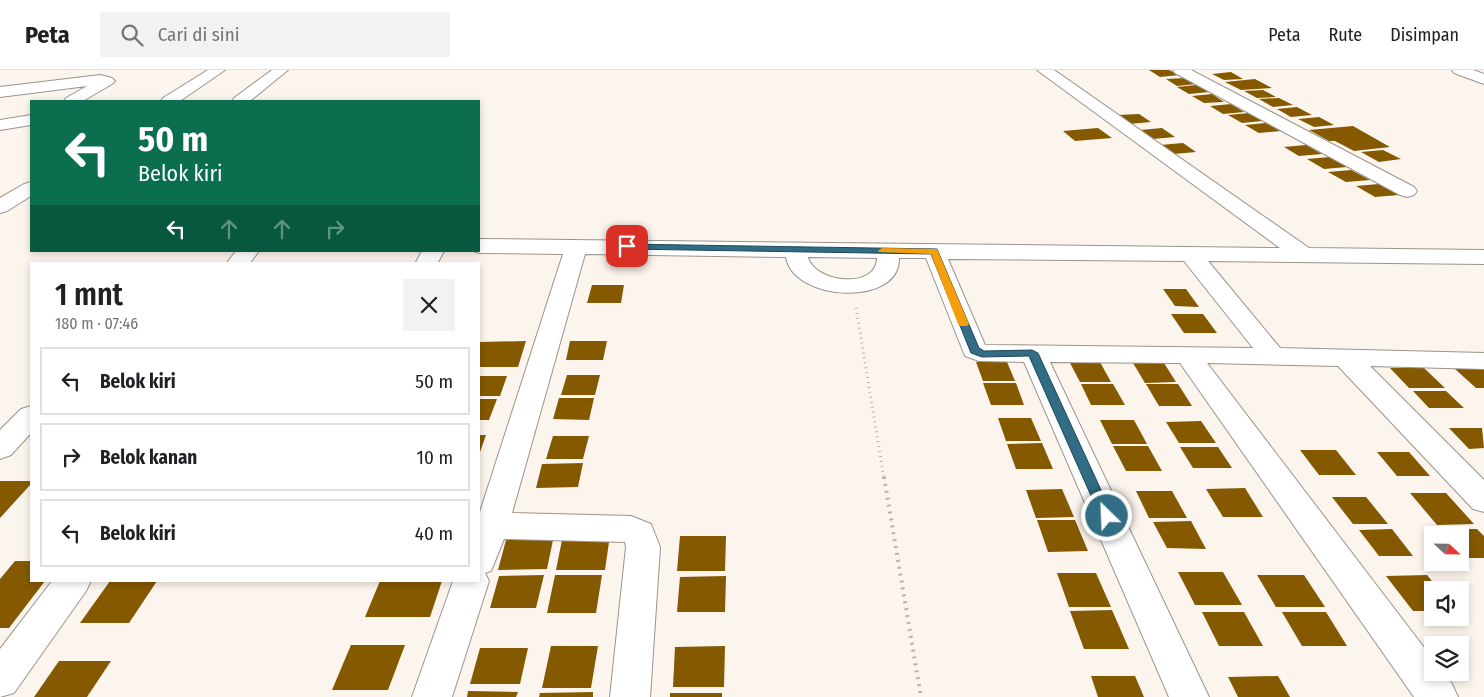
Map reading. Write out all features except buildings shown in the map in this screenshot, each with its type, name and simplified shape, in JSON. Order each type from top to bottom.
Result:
[{"type":"street","points":[[171,100],[218,70]]},
{"type":"street","points":[[241,100],[281,70]]},
{"type":"street","points":[[1044,70],[1304,255]]},
{"type":"street","points":[[1180,70],[1407,191]]},
{"type":"street","points":[[1459,70],[1484,79]]},
{"type":"street","points":[[0,92],[100,80],[108,81],[74,100]]},
{"type":"street","points":[[0,125],[30,120]]},
{"type":"street","points":[[0,207],[30,189]]},
{"type":"street","points":[[480,246],[1484,257]]},
{"type":"street","points":[[480,558],[492,526],[576,246]]},
{"type":"street","points":[[796,249],[800,267],[805,273],[826,283],[852,285],[865,284],[883,274],[888,268],[887,251]]},
{"type":"street","points":[[934,251],[974,350],[982,354],[1345,356],[1484,361]]},
{"type":"street","points":[[239,262],[247,252]]},
{"type":"street","points":[[1191,255],[1273,356]]},
{"type":"street","points":[[1032,353],[1189,697]]},
{"type":"street","points":[[1188,356],[1438,697]]},
{"type":"street","points":[[1345,356],[1484,500]]},
{"type":"street","points":[[0,448],[30,417]]},
{"type":"street","points":[[492,526],[631,529],[639,533],[643,547],[630,697]]},
{"type":"street","points":[[0,680],[71,582]]},
{"type":"street","points":[[432,697],[471,582]]},
{"type":"path","points":[[852,285],[922,697]]},
{"type":"slow traffic","points":[[882,251],[934,251],[964,324]]},
{"type":"route","points":[[627,246],[934,251],[974,350],[982,354],[1032,353],[1107,516]]}]
